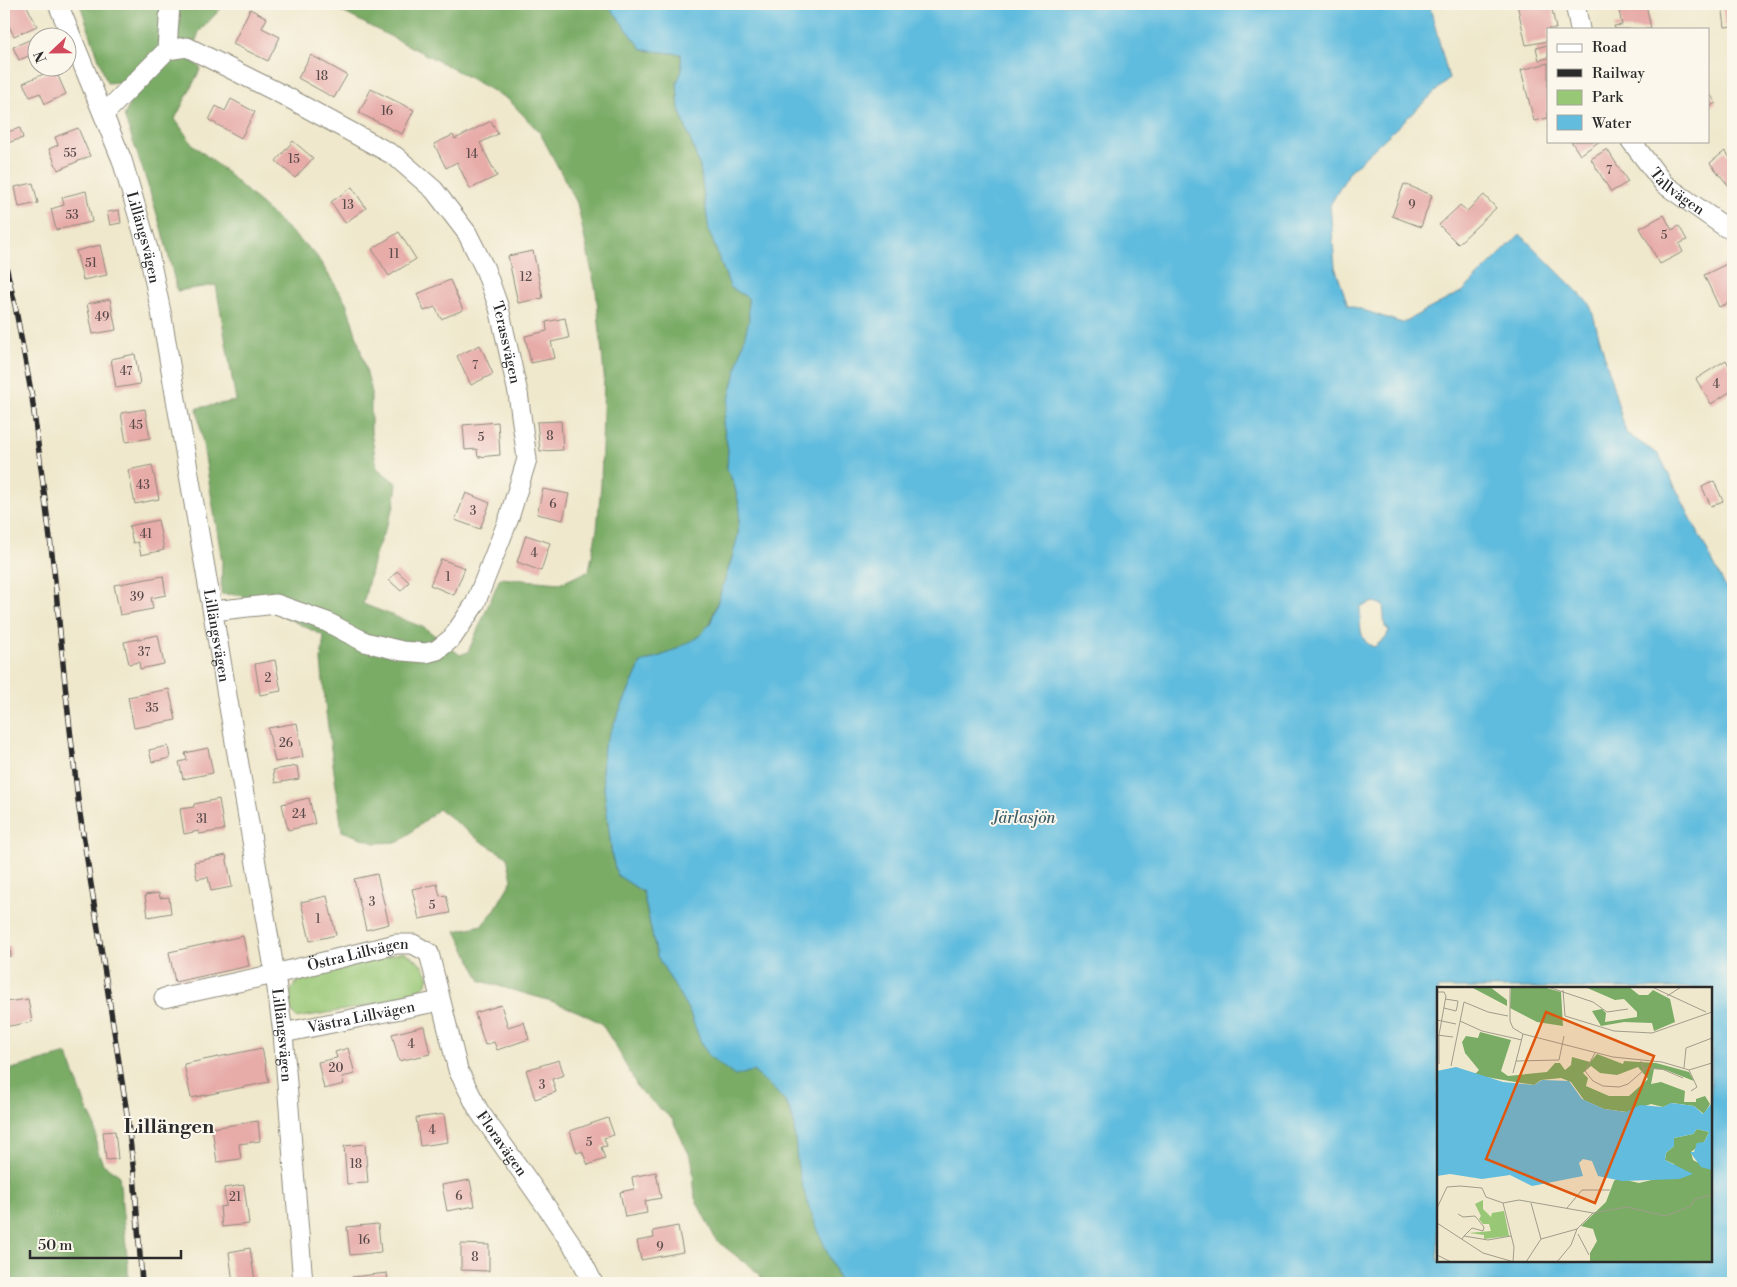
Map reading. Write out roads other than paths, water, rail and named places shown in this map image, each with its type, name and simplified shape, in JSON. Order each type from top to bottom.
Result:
[{"type":"street","name":"Lillängsvägen","points":[[58,4],[122,160],[148,249],[168,348],[194,510],[275,974],[282,1033],[303,1283]]},
{"type":"street","points":[[104,114],[167,50],[170,4]]},
{"type":"street","points":[[1575,4],[1580,28]]},
{"type":"street","name":"Terassvägen","points":[[167,50],[187,47],[294,101],[395,156],[434,190],[467,233],[485,268],[499,308],[518,393],[527,459],[509,518],[475,604],[452,638],[437,650],[426,652],[402,651],[365,642],[327,622],[276,604],[213,611]]},
{"type":"street","name":"Tallvägen","points":[[1632,142],[1664,184],[1725,227],[1733,230]]},
{"type":"street","name":"Östra Lillvägen","points":[[164,998],[275,974],[396,944],[413,944],[429,953],[439,996]]},
{"type":"street","name":"Västra Lillvägen","points":[[282,1033],[439,996]]},
{"type":"street","name":"Floravägen","points":[[439,996],[458,1070],[479,1111],[579,1255],[593,1283]]},
{"type":"water","name":"Järlasjön","points":[[607,4],[1429,4],[1449,79],[1350,171],[1330,205],[1335,267],[1348,305],[1402,323],[1463,291],[1520,234],[1590,304],[1626,433],[1659,455],[1733,602],[1733,1283],[840,1283],[801,1182],[790,1110],[779,1094],[753,1071],[735,1076],[710,1057],[702,1045],[689,1011],[657,956],[643,892],[617,875],[612,856],[602,771],[604,746],[641,663],[666,654],[699,637],[711,622],[738,535],[740,508],[734,484],[727,469],[728,449],[723,423],[749,320],[748,298],[730,287],[709,231],[700,167],[679,108],[677,82],[682,71],[681,54],[643,50]],"holes":[[[1374,602],[1383,605],[1385,627],[1389,630],[1386,638],[1374,647],[1362,636],[1360,607]]]},
{"type":"railway","points":[[4,258],[15,305],[32,397],[54,570],[79,808],[126,1107],[134,1173],[142,1283]]},
{"type":"district","name":"Lillängen","points":[[169,1126]]}]
